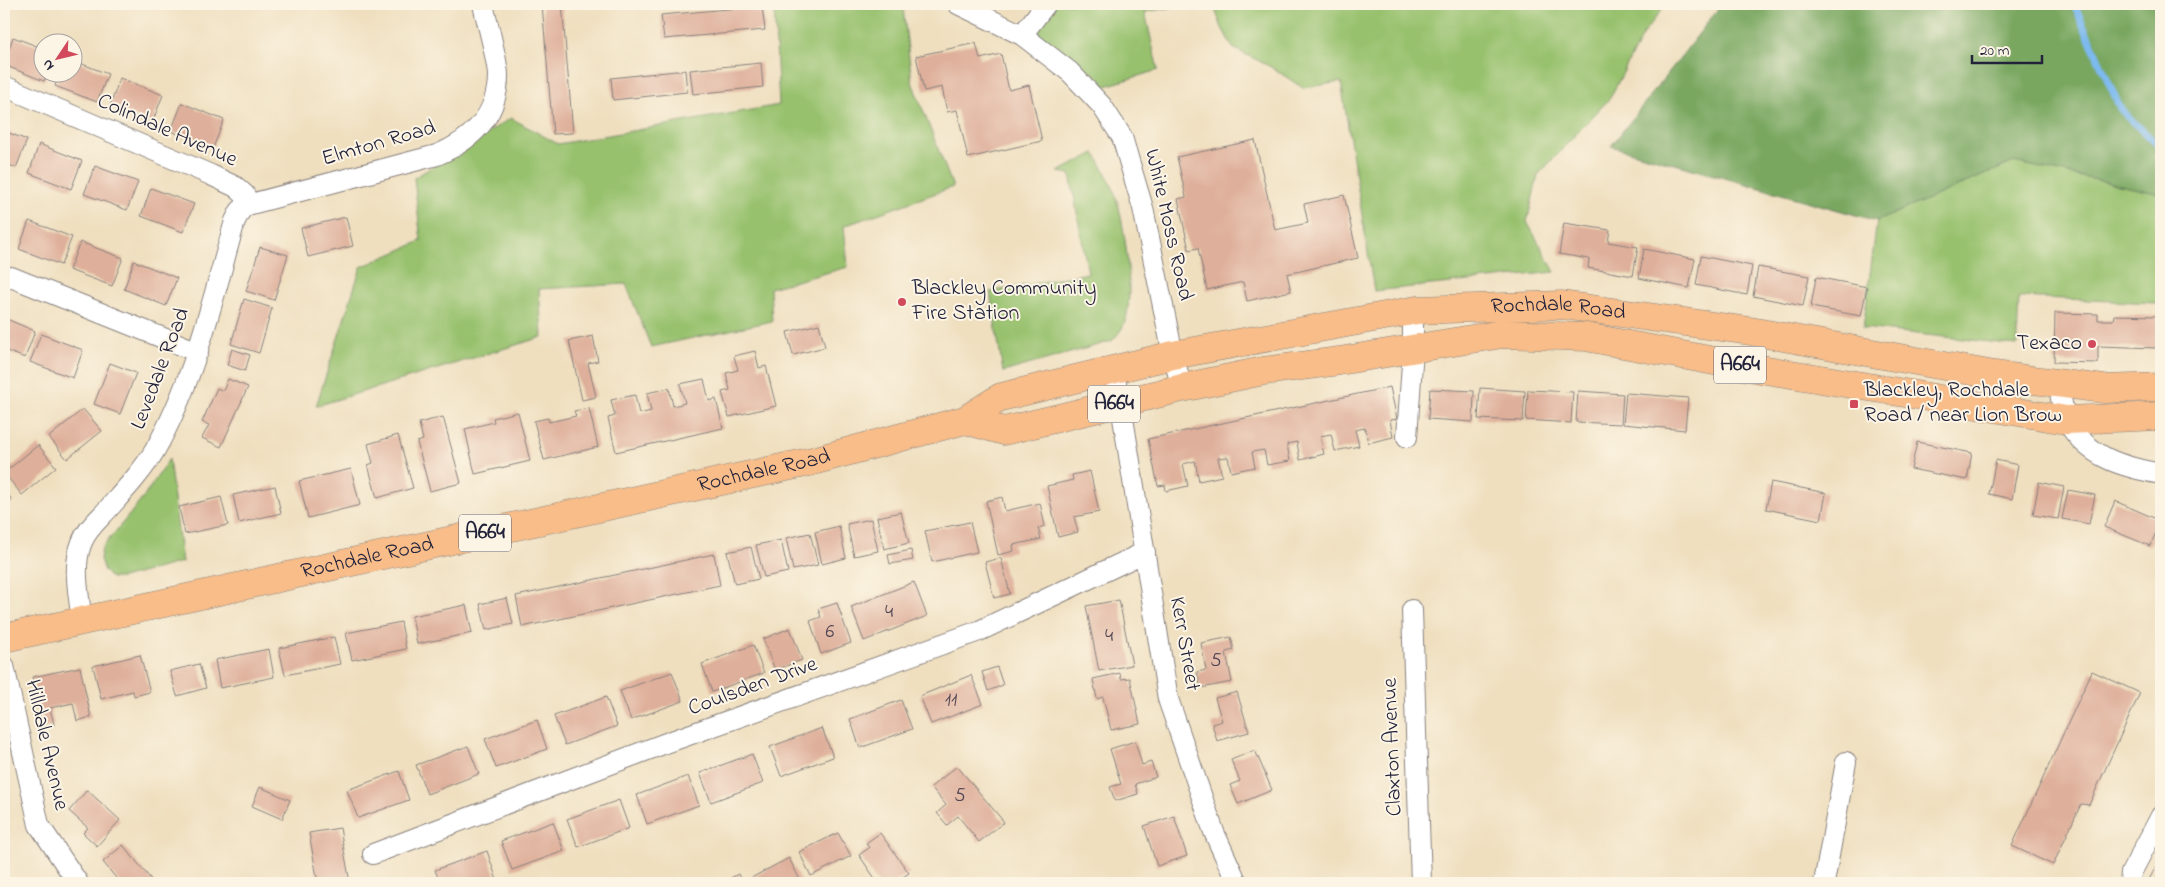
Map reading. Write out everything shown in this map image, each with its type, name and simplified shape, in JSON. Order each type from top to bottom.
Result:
[{"type":"main road","name":"Rochdale Road","points":[[4,638],[809,462],[965,420],[1001,397],[1173,355],[1413,311],[1562,305],[1750,332],[1994,375],[2104,389],[2161,388]]},
{"type":"main road","name":"Rochdale Road","points":[[965,420],[1004,431],[1182,388],[1263,371],[1502,334],[1586,337],[1725,363],[2066,420],[2161,416]]},
{"type":"street","name":"Elmton Road","points":[[247,205],[437,155],[466,141],[485,120],[494,100],[498,75],[483,4]]},
{"type":"street","name":"White Moss Road","points":[[958,4],[1022,35],[1070,72],[1102,106],[1122,137],[1143,208],[1173,355],[1182,388]]},
{"type":"street","points":[[1022,35],[1046,4]]},
{"type":"street","name":"Colindale Avenue","points":[[4,86],[212,175],[236,187],[245,195],[247,205]]},
{"type":"street","name":"Levedale Road","points":[[82,621],[78,582],[78,556],[82,541],[94,524],[134,480],[170,422],[198,352],[235,221],[240,211],[247,205]]},
{"type":"street","points":[[11,277],[198,352]]},
{"type":"street","points":[[1407,437],[1414,349],[1413,311]]},
{"type":"street","name":"Kerr Street","points":[[1113,369],[1168,699],[1214,832],[1236,883]]},
{"type":"street","points":[[2058,383],[2066,420],[2087,447],[2126,467],[2161,474]]},
{"type":"street","name":"Coulsden Drive","points":[[373,854],[666,743],[979,631],[1145,552]]},
{"type":"street","name":"Claxton Avenue","points":[[1412,610],[1422,883]]},
{"type":"street","name":"Hilldale Avenue","points":[[4,666],[39,825],[78,883]]},
{"type":"street","points":[[1824,883],[1846,762]]},
{"type":"street","points":[[2130,883],[2131,873],[2161,816]]},
{"type":"green space","points":[[774,4],[878,4],[903,8],[912,82],[953,187],[844,226],[848,267],[770,288],[772,321],[651,347],[626,284],[539,289],[542,337],[316,406],[361,267],[421,241],[414,178],[511,118],[558,144],[779,105]]},
{"type":"green space","points":[[1056,4],[1190,4],[1145,12],[1158,70],[1093,90],[1032,31]]},
{"type":"green space","points":[[1213,4],[1666,4],[1643,34],[1610,98],[1538,175],[1527,222],[1555,272],[1374,291],[1341,82],[1303,88],[1271,67],[1233,48],[1222,28]]},
{"type":"green space","points":[[1722,4],[2161,4],[2161,194],[2014,162],[1877,221],[1611,146]]},
{"type":"green space","points":[[1095,153],[1113,188],[1121,217],[1127,255],[1129,293],[1125,322],[1112,341],[1003,372],[990,292],[1088,273],[1070,174],[1058,172]]},
{"type":"green space","points":[[2014,162],[2161,194],[2161,309],[2157,303],[2019,297],[2017,345],[1863,328],[1877,221]]},
{"type":"green space","points":[[169,459],[182,562],[122,578],[111,578],[104,571],[100,559],[102,548],[143,498]]},
{"type":"building","points":[[542,4],[562,4],[573,133],[553,134]]},
{"type":"building","points":[[762,6],[765,30],[664,39],[661,15]]},
{"type":"building","points":[[13,37],[32,44],[32,76],[4,65]]},
{"type":"building","points":[[976,43],[980,59],[1001,54],[1009,90],[1029,85],[1042,141],[968,158],[957,110],[947,112],[942,87],[924,91],[916,56]]},
{"type":"building","points":[[761,63],[763,87],[693,94],[690,70]]},
{"type":"building","points":[[82,64],[108,74],[97,102],[55,86],[56,82],[82,82]]},
{"type":"building","points":[[685,70],[687,92],[613,100],[611,78]]},
{"type":"building","points":[[120,78],[163,95],[152,123],[110,106]]},
{"type":"building","points":[[182,103],[224,120],[213,148],[171,131]]},
{"type":"building","points":[[4,131],[27,140],[16,168],[4,163]]},
{"type":"building","points":[[1255,140],[1275,230],[1308,223],[1304,204],[1344,195],[1358,258],[1287,274],[1291,291],[1247,301],[1243,282],[1207,290],[1198,248],[1189,250],[1178,199],[1186,197],[1177,157]]},
{"type":"building","points":[[39,144],[82,161],[71,189],[29,173]]},
{"type":"building","points":[[95,166],[138,182],[127,210],[84,194]]},
{"type":"building","points":[[151,188],[194,204],[183,232],[141,216]]},
{"type":"building","points":[[346,217],[353,246],[308,257],[301,228]]},
{"type":"building","points":[[29,221],[72,237],[61,265],[19,249]]},
{"type":"building","points":[[1564,223],[1610,230],[1608,242],[1638,247],[1633,276],[1588,268],[1589,259],[1559,254]]},
{"type":"building","points":[[80,242],[123,258],[112,286],[69,270]]},
{"type":"building","points":[[260,247],[288,255],[274,300],[246,291]]},
{"type":"building","points":[[1644,249],[1695,259],[1689,288],[1639,278]]},
{"type":"building","points":[[1701,256],[1752,266],[1747,295],[1696,285]]},
{"type":"building","points":[[134,261],[177,278],[166,306],[124,289]]},
{"type":"building","points":[[1758,267],[1809,276],[1803,306],[1753,296]]},
{"type":"building","points":[[1816,277],[1867,287],[1861,316],[1811,307]]},
{"type":"building","points":[[244,299],[272,308],[259,353],[231,344]]},
{"type":"building","points":[[2055,313],[2098,314],[2098,320],[2113,320],[2114,315],[2158,316],[2157,348],[2098,346],[2098,363],[2054,362]]},
{"type":"building","points":[[4,318],[35,331],[25,358],[4,350]]},
{"type":"building","points":[[819,324],[825,347],[793,355],[787,332]]},
{"type":"building","points":[[41,334],[83,350],[73,378],[30,362]]},
{"type":"building","points":[[593,336],[598,361],[588,363],[596,397],[582,400],[569,341]]},
{"type":"building","points":[[232,349],[250,355],[245,371],[227,365]]},
{"type":"building","points":[[755,351],[759,368],[766,366],[776,406],[729,417],[722,392],[730,390],[726,373],[738,370],[734,356]]},
{"type":"building","points":[[110,363],[136,373],[120,414],[94,404]]},
{"type":"building","points":[[228,379],[248,387],[221,447],[202,438],[209,425],[202,422],[217,388],[223,391]]},
{"type":"building","points":[[704,379],[709,401],[716,399],[723,428],[616,452],[608,418],[615,416],[611,400],[635,395],[639,414],[651,411],[647,393],[669,388],[673,406],[685,403],[680,384]]},
{"type":"building","points":[[1390,387],[1397,419],[1390,420],[1393,437],[1368,443],[1365,428],[1355,430],[1359,446],[1335,451],[1331,434],[1320,436],[1324,454],[1300,460],[1297,442],[1287,444],[1290,461],[1267,465],[1264,450],[1252,452],[1255,467],[1231,472],[1228,457],[1218,458],[1222,476],[1199,481],[1195,461],[1183,464],[1188,486],[1166,491],[1165,485],[1158,486],[1148,439]]},
{"type":"building","points":[[1480,388],[1525,391],[1523,421],[1478,419]]},
{"type":"building","points":[[1430,389],[1474,391],[1473,422],[1428,419]]},
{"type":"building","points":[[1528,390],[1573,392],[1571,423],[1526,420]]},
{"type":"building","points":[[1578,391],[1623,394],[1621,424],[1576,422]]},
{"type":"building","points":[[1626,393],[1688,398],[1685,430],[1623,424]]},
{"type":"building","points":[[589,408],[598,447],[544,460],[534,421],[548,418],[549,422],[576,416],[574,411]]},
{"type":"building","points":[[83,409],[102,431],[67,459],[49,437]]},
{"type":"building","points":[[518,412],[530,461],[475,474],[465,429],[494,422],[493,418]]},
{"type":"building","points":[[443,417],[461,483],[430,491],[417,442],[423,440],[419,423]]},
{"type":"building","points":[[398,435],[413,488],[377,498],[368,465],[373,463],[368,444]]},
{"type":"building","points":[[1917,442],[1972,453],[1967,480],[1911,469]]},
{"type":"building","points":[[38,445],[56,467],[22,495],[4,473]]},
{"type":"building","points":[[1996,460],[2018,465],[2012,499],[1989,494]]},
{"type":"building","points":[[351,469],[360,505],[308,518],[299,481]]},
{"type":"building","points":[[1090,471],[1099,512],[1074,517],[1078,532],[1058,537],[1047,486],[1073,480],[1072,475]]},
{"type":"building","points":[[1771,482],[1826,493],[1821,520],[1766,509]]},
{"type":"building","points":[[2039,482],[2064,487],[2058,519],[2033,515]]},
{"type":"building","points":[[275,486],[281,513],[239,523],[233,495]]},
{"type":"building","points":[[4,489],[12,500],[4,506]]},
{"type":"building","points":[[2068,490],[2095,495],[2089,524],[2062,519]]},
{"type":"building","points":[[221,497],[228,525],[185,534],[179,507]]},
{"type":"building","points":[[1002,497],[1005,511],[1040,503],[1045,526],[1038,528],[1041,539],[1013,545],[1014,551],[998,555],[986,501]]},
{"type":"building","points":[[2115,501],[2161,521],[2150,546],[2104,527]]},
{"type":"building","points":[[901,512],[909,543],[884,549],[877,517]]},
{"type":"building","points":[[871,519],[878,551],[854,556],[847,524]]},
{"type":"building","points":[[970,522],[977,552],[932,562],[925,531]]},
{"type":"building","points":[[839,526],[846,558],[822,564],[815,532]]},
{"type":"building","points":[[810,533],[818,565],[793,570],[786,538]]},
{"type":"building","points":[[781,540],[788,572],[764,577],[756,545]]},
{"type":"building","points":[[751,547],[759,579],[735,584],[727,552]]},
{"type":"building","points":[[911,550],[913,560],[890,564],[888,555]]},
{"type":"building","points":[[714,554],[720,585],[522,627],[516,596]]},
{"type":"building","points":[[1001,558],[1010,594],[994,598],[985,562]]},
{"type":"building","points":[[914,582],[927,616],[864,641],[851,607]]},
{"type":"building","points":[[507,598],[513,624],[486,630],[480,604]]},
{"type":"building","points":[[1119,600],[1132,665],[1099,671],[1086,606]]},
{"type":"building","points":[[837,603],[851,643],[821,654],[810,621],[821,617],[818,609]]},
{"type":"building","points":[[466,605],[472,633],[417,644],[412,616]]},
{"type":"building","points":[[401,622],[406,649],[352,660],[346,633]]},
{"type":"building","points":[[790,628],[802,660],[775,670],[763,639]]},
{"type":"building","points":[[334,637],[340,664],[285,675],[279,648]]},
{"type":"building","points":[[1231,637],[1234,650],[1226,652],[1232,682],[1201,688],[1197,672],[1206,670],[1201,643]]},
{"type":"building","points":[[753,645],[764,673],[712,692],[702,664]]},
{"type":"building","points":[[269,649],[274,677],[220,688],[215,660]]},
{"type":"building","points":[[140,655],[150,692],[134,696],[133,691],[101,699],[93,666]]},
{"type":"building","points":[[199,664],[206,688],[177,696],[170,671]]},
{"type":"building","points":[[80,667],[91,717],[77,721],[73,703],[50,708],[54,725],[43,727],[32,677]]},
{"type":"building","points":[[997,667],[1003,685],[988,691],[982,672]]},
{"type":"building","points":[[2092,671],[2140,693],[2089,805],[2081,804],[2053,865],[2012,846]]},
{"type":"building","points":[[672,672],[683,701],[631,720],[620,691]]},
{"type":"building","points":[[1120,673],[1121,679],[1130,678],[1140,724],[1111,730],[1103,697],[1097,699],[1093,679]]},
{"type":"building","points":[[971,675],[983,704],[931,724],[920,696]]},
{"type":"building","points":[[1237,692],[1249,732],[1217,741],[1212,724],[1222,721],[1215,698]]},
{"type":"building","points":[[606,697],[617,726],[565,745],[554,716]]},
{"type":"building","points":[[901,700],[912,729],[860,748],[850,719]]},
{"type":"building","points":[[537,720],[547,749],[496,768],[485,739]]},
{"type":"building","points":[[822,728],[833,757],[781,776],[770,747]]},
{"type":"building","points":[[1135,741],[1142,765],[1151,762],[1156,777],[1135,784],[1138,794],[1115,801],[1110,787],[1121,784],[1110,749]]},
{"type":"building","points":[[468,746],[479,774],[427,794],[416,765]]},
{"type":"building","points":[[1255,750],[1272,790],[1238,804],[1230,785],[1240,781],[1231,760]]},
{"type":"building","points":[[752,754],[763,783],[711,802],[700,773]]},
{"type":"building","points":[[957,766],[1004,822],[979,842],[958,816],[947,825],[937,813],[946,805],[931,787]]},
{"type":"building","points":[[399,771],[409,800],[358,818],[347,790]]},
{"type":"building","points":[[688,776],[699,805],[647,824],[637,795]]},
{"type":"building","points":[[260,787],[290,800],[282,819],[252,806]]},
{"type":"building","points":[[87,790],[120,820],[97,846],[83,833],[88,828],[69,811]]},
{"type":"building","points":[[619,800],[629,828],[578,847],[567,819]]},
{"type":"building","points":[[1174,816],[1187,856],[1157,866],[1144,826]]},
{"type":"building","points":[[553,822],[564,851],[512,870],[501,841]]},
{"type":"building","points":[[340,828],[350,883],[318,883],[309,833]]},
{"type":"building","points":[[838,833],[851,856],[811,876],[799,852]]},
{"type":"building","points":[[880,833],[909,873],[894,883],[878,883],[859,855],[869,848],[866,843]]},
{"type":"building","points":[[123,845],[154,883],[120,883],[103,862]]},
{"type":"building","points":[[487,851],[497,880],[488,883],[440,883],[435,870]]},
{"type":"building","points":[[789,858],[801,882],[753,883],[751,878]]},
{"type":"building","points":[[2161,858],[2161,883],[2147,883]]},
{"type":"building","points":[[738,874],[743,883],[731,883],[729,879]]},
{"type":"waterway","points":[[2074,4],[2121,110],[2161,148]]},
{"type":"place","name":"Blackley Community Fire Station","points":[[902,302]]},
{"type":"place","name":"Texaco","points":[[2092,344]]},
{"type":"place","name":"Blackley, Rochdale Road / near Lion Brow","points":[[1854,404]]}]
